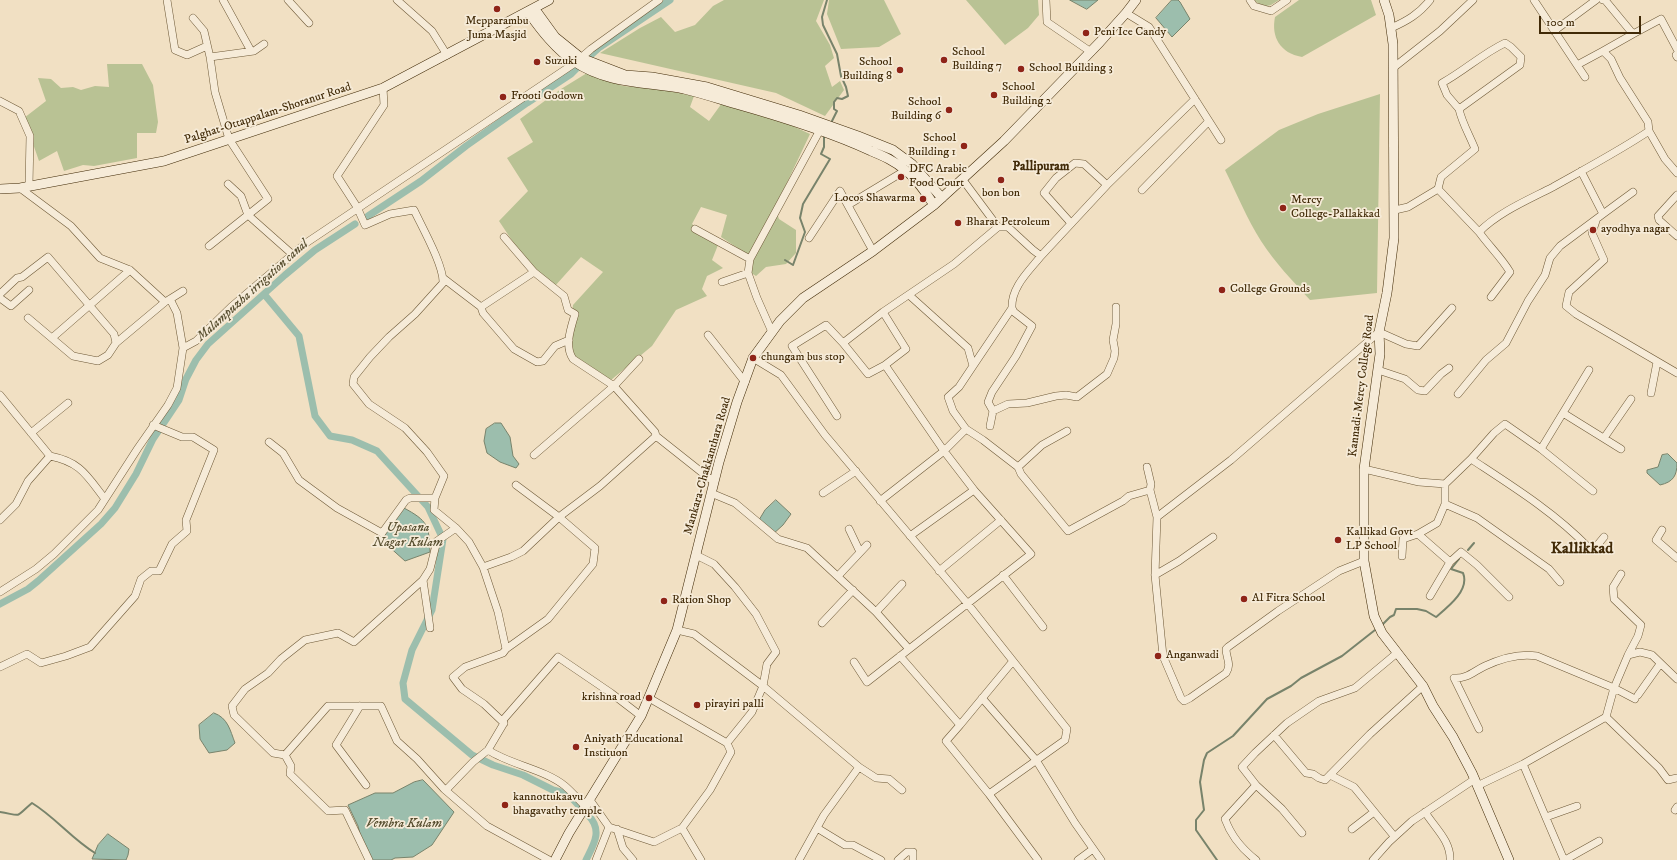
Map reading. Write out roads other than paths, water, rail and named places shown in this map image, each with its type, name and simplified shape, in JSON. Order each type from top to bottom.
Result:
[{"type":"main road","name":"Palghat-Ottappalam-Shoranur Road","points":[[0,190],[24,187],[164,161],[383,88],[549,0]]},
{"type":"main road","name":"Mankara-Chakkanthara Road","points":[[554,860],[641,716],[677,630],[714,482],[753,358],[780,321],[803,298],[873,251],[934,205],[963,180],[1004,141],[1091,52],[1136,0]]},
{"type":"main road","name":"Kannadi-Mercy College Road","points":[[1384,0],[1391,28],[1393,44],[1395,210],[1393,251],[1387,293],[1379,332],[1380,354],[1364,469],[1364,561],[1374,616],[1382,633],[1423,686],[1433,706],[1453,737],[1476,782],[1509,860]]},
{"type":"main road","points":[[531,10],[539,27],[558,47],[597,73],[629,82],[684,89],[767,112],[847,140],[891,160],[906,170],[922,188],[934,205]]},
{"type":"main road","points":[[578,60],[625,75],[652,77],[707,87],[799,115],[858,136],[893,150],[912,164],[942,198]]},
{"type":"street","points":[[167,0],[175,50],[187,55],[208,46]]},
{"type":"street","points":[[223,0],[251,51]]},
{"type":"street","points":[[288,0],[309,24]]},
{"type":"street","points":[[397,0],[432,31],[447,55]]},
{"type":"street","points":[[184,348],[196,341],[230,307],[292,254],[357,207],[412,173],[578,60],[659,0]]},
{"type":"street","points":[[1046,0],[1047,22],[1091,52]]},
{"type":"street","points":[[1250,0],[1254,6],[1271,11],[1287,0]]},
{"type":"street","points":[[1391,28],[1422,11],[1430,0]]},
{"type":"street","points":[[1393,68],[1440,31],[1473,0]]},
{"type":"street","points":[[1534,0],[1585,77]]},
{"type":"street","points":[[1554,30],[1596,0]]},
{"type":"street","points":[[1604,0],[1633,34]]},
{"type":"street","points":[[1126,13],[1149,27],[1221,140]]},
{"type":"street","points":[[193,18],[204,31],[210,57],[215,92],[229,139],[268,199],[209,246]]},
{"type":"street","points":[[1577,65],[1661,19],[1677,49]]},
{"type":"street","points":[[1395,210],[1408,207],[1438,189],[1441,177],[1474,149],[1459,109],[1447,95],[1442,83],[1458,74],[1492,49],[1505,43],[1511,47],[1521,57],[1520,65],[1459,109]]},
{"type":"street","points":[[210,57],[254,51],[264,44]]},
{"type":"street","points":[[1604,51],[1611,59],[1620,78],[1648,122],[1649,131],[1665,159],[1677,174]]},
{"type":"street","points":[[383,88],[384,104],[336,176],[357,207],[365,225],[390,214],[414,210],[443,278],[481,307],[483,313],[491,324],[514,348],[537,362],[543,361],[555,346],[569,340]]},
{"type":"street","points":[[990,426],[993,411],[988,402],[992,392],[1016,356],[1032,326],[1014,312],[1012,308],[1012,299],[1019,283],[1070,222],[1195,99]]},
{"type":"street","points":[[0,101],[19,111],[30,136],[24,187],[71,226],[100,258],[130,270],[167,301],[177,314],[184,348],[177,388],[157,426],[105,499],[84,525],[54,554],[36,569],[0,592]]},
{"type":"street","points":[[1142,190],[1209,121]]},
{"type":"street","points":[[772,332],[748,273],[750,259],[820,130]]},
{"type":"street","points":[[1479,232],[1485,226],[1512,208],[1649,131]]},
{"type":"street","points":[[1070,222],[1044,192],[1056,178],[1075,163],[1084,164],[1107,185]]},
{"type":"street","points":[[848,205],[906,170]]},
{"type":"street","points":[[1581,170],[1603,214]]},
{"type":"street","points":[[963,180],[998,227]]},
{"type":"street","points":[[228,184],[241,196],[248,215],[292,254]]},
{"type":"street","points":[[1438,189],[1479,232],[1500,257],[1510,272],[1491,297]]},
{"type":"street","points":[[809,238],[840,191],[873,251]]},
{"type":"street","points":[[1458,394],[1486,360],[1506,343],[1528,301],[1545,275],[1550,258],[1560,246],[1596,221],[1633,192]]},
{"type":"street","points":[[1677,195],[1658,216],[1659,220],[1677,236]]},
{"type":"street","points":[[1596,221],[1592,233],[1604,260],[1569,292],[1566,306],[1576,314],[1677,373]]},
{"type":"street","points":[[843,343],[883,312],[954,264],[998,227],[1008,226],[1041,256]]},
{"type":"street","points":[[695,229],[750,259]]},
{"type":"street","points":[[504,237],[534,272],[564,296],[568,310],[574,314],[569,340],[570,353],[574,358],[614,386],[655,432],[656,436],[714,482]]},
{"type":"street","points":[[0,294],[17,278],[22,277],[48,257],[114,334],[116,343]]},
{"type":"street","points":[[52,338],[130,270]]},
{"type":"street","points":[[481,307],[534,272]]},
{"type":"street","points":[[722,282],[748,273]]},
{"type":"street","points":[[443,278],[440,287],[370,357],[354,378],[353,384],[369,404],[405,428],[427,452],[444,476],[435,498],[434,510],[456,528],[469,542],[483,567],[498,612],[506,649]]},
{"type":"street","points":[[0,298],[11,306],[29,290]]},
{"type":"street","points":[[28,318],[73,356],[98,361],[108,355],[116,343],[167,301],[183,291]]},
{"type":"street","points":[[909,295],[968,348],[973,366]]},
{"type":"street","points":[[993,411],[1008,404],[1027,403],[1056,396],[1066,395],[1077,397],[1106,374],[1114,358],[1115,351],[1113,340],[1116,324],[1116,307]]},
{"type":"street","points":[[1012,308],[959,387],[948,397],[953,411],[966,429],[1018,467],[1021,474],[1068,530],[1123,501],[1129,496],[1150,490]]},
{"type":"street","points":[[1156,517],[1231,460],[1379,332],[1406,344],[1418,346],[1452,308]]},
{"type":"street","points":[[837,416],[792,346],[826,325],[868,374],[884,365],[906,349],[883,312]]},
{"type":"street","points":[[708,335],[745,382]]},
{"type":"street","points":[[753,358],[781,375],[825,435],[967,603],[1067,729],[1065,740],[989,794]]},
{"type":"street","points":[[534,455],[614,386],[638,359]]},
{"type":"street","points":[[1651,393],[1657,362]]},
{"type":"street","points":[[854,662],[867,682],[1031,554],[974,490],[944,451],[884,365]]},
{"type":"street","points":[[1378,370],[1405,379],[1418,390],[1425,391],[1441,374],[1449,368]]},
{"type":"street","points":[[1541,449],[1589,370]]},
{"type":"street","points":[[0,395],[50,456],[64,459],[82,470],[105,499]]},
{"type":"street","points":[[1604,438],[1631,398]]},
{"type":"street","points":[[31,433],[68,403]]},
{"type":"street","points":[[1563,413],[1621,449]]},
{"type":"street","points":[[1364,469],[1419,482],[1445,484],[1471,460],[1494,433],[1505,424],[1541,449],[1592,491]]},
{"type":"street","points":[[0,667],[27,654],[41,663],[90,647],[135,596],[141,579],[151,571],[159,571],[172,544],[187,531],[186,520],[214,450],[193,437],[182,437],[157,426]]},
{"type":"street","points":[[880,500],[944,451],[966,429]]},
{"type":"street","points":[[1018,467],[1042,445],[1067,431]]},
{"type":"street","points":[[483,567],[523,551],[559,517],[600,486],[656,436]]},
{"type":"street","points":[[269,442],[282,453],[299,480],[337,508],[382,533],[406,500],[410,498],[435,498]]},
{"type":"street","points":[[0,520],[16,504],[28,481],[50,456]]},
{"type":"street","points":[[1471,460],[1545,509],[1566,525],[1588,547],[1595,548],[1604,537]]},
{"type":"street","points":[[1147,467],[1156,517],[1155,575],[1163,656],[1181,698],[1184,701],[1226,673],[1229,669],[1229,658],[1226,652],[1228,646],[1278,611],[1339,572],[1364,561]]},
{"type":"street","points":[[823,493],[856,471]]},
{"type":"street","points":[[1402,556],[1403,539],[1418,534],[1437,523],[1445,504],[1445,484]]},
{"type":"street","points":[[504,723],[484,704],[462,688],[453,677],[465,667],[503,653],[506,649],[548,619],[593,564],[595,548],[559,517],[516,485]]},
{"type":"street","points":[[910,536],[974,490]]},
{"type":"street","points":[[711,493],[735,503],[778,540],[806,548],[876,612],[909,649]]},
{"type":"street","points":[[1445,504],[1477,518],[1549,569],[1560,582]]},
{"type":"street","points":[[939,571],[1001,520]]},
{"type":"street","points":[[285,755],[273,753],[234,715],[232,706],[245,689],[268,673],[281,659],[305,640],[338,633],[354,642],[423,580],[430,569],[437,541],[456,528]]},
{"type":"street","points":[[849,529],[860,552]]},
{"type":"street","points":[[1662,530],[1656,540],[1677,558]]},
{"type":"street","points":[[1418,534],[1450,562]]},
{"type":"street","points":[[1155,575],[1179,561],[1213,537]]},
{"type":"street","points":[[838,576],[867,544]]},
{"type":"street","points":[[1430,596],[1450,562],[1461,552],[1477,565],[1509,597]]},
{"type":"street","points":[[696,555],[714,564],[735,587],[756,614],[776,652],[767,664],[763,686],[752,712],[727,743]]},
{"type":"street","points":[[1373,860],[1394,836],[1425,812],[1476,782],[1523,764],[1606,717],[1614,688],[1638,636],[1641,624],[1614,599],[1613,587],[1621,574]]},
{"type":"street","points":[[1003,575],[1043,627]]},
{"type":"street","points":[[423,580],[430,628]]},
{"type":"street","points":[[876,612],[902,584]]},
{"type":"street","points":[[822,623],[853,590]]},
{"type":"street","points":[[677,630],[694,634],[763,686],[859,767],[876,778],[889,780],[902,790]]},
{"type":"street","points":[[1628,655],[1640,652],[1652,655],[1677,679]]},
{"type":"street","points":[[1302,833],[1282,809],[1256,785],[1242,767],[1287,723],[1319,701],[1355,688],[1397,653]]},
{"type":"street","points":[[1478,729],[1454,678],[1461,679],[1484,666],[1523,654],[1536,656],[1637,697],[1660,664]]},
{"type":"street","points":[[900,656],[960,725]]},
{"type":"street","points":[[446,790],[473,762],[488,750],[504,723],[503,720],[558,657],[611,693],[641,716]]},
{"type":"street","points":[[1013,661],[946,741],[989,794],[1038,860]]},
{"type":"street","points":[[1274,735],[1306,773],[1313,774],[1325,780],[1370,734],[1423,686]]},
{"type":"street","points":[[488,750],[497,756],[538,772],[564,785],[583,804],[590,800],[609,827],[654,842],[682,828],[710,790],[731,752],[727,743],[649,698]]},
{"type":"street","points":[[982,698],[1036,760],[1075,823],[1101,860]]},
{"type":"street","points":[[285,755],[328,706],[381,706],[397,741],[417,759],[446,790],[487,826],[549,860]]},
{"type":"street","points":[[360,706],[336,745],[366,785]]},
{"type":"street","points":[[1606,717],[1659,768],[1668,780],[1677,778]]},
{"type":"street","points":[[285,755],[291,766],[290,774],[328,811],[346,810],[370,860]]},
{"type":"street","points":[[1523,764],[1565,860],[1599,841]]},
{"type":"street","points":[[799,860],[824,815],[859,767]]},
{"type":"street","points":[[1330,775],[1354,787],[1394,836]]},
{"type":"street","points":[[1256,785],[1225,819],[1228,827],[1241,846],[1256,860]]},
{"type":"street","points":[[1546,817],[1577,806]]},
{"type":"street","points":[[1352,828],[1374,812]]},
{"type":"street","points":[[1425,812],[1447,842],[1450,851],[1450,860]]},
{"type":"street","points":[[596,860],[609,827]]},
{"type":"street","points":[[682,828],[701,860]]},
{"type":"street","points":[[817,828],[845,845],[853,845],[881,860]]},
{"type":"street","points":[[616,829],[623,848],[633,860]]},
{"type":"street","points":[[1078,860],[1093,849]]},
{"type":"street","points":[[898,860],[907,852],[913,852],[914,860]]},
{"type":"water","points":[[1070,0],[1098,0],[1087,9]]},
{"type":"water","points":[[1172,0],[1178,0],[1180,2],[1190,19],[1172,37],[1156,18]]},
{"type":"water","points":[[495,423],[501,423],[510,437],[513,456],[519,464],[516,468],[500,462],[487,453],[484,441],[486,429]]},
{"type":"water","points":[[1668,454],[1677,463],[1676,472],[1671,480],[1660,485],[1647,473],[1647,470],[1658,467],[1662,455]]},
{"type":"water","points":[[776,500],[791,514],[783,525],[772,535],[759,520],[765,510]]},
{"type":"water","name":"Upasana Nagar Kulam","points":[[404,508],[418,517],[426,525],[429,536],[430,552],[405,561],[386,544],[385,533]]},
{"type":"water","points":[[214,713],[219,715],[225,721],[230,729],[235,743],[227,750],[209,753],[200,739],[199,725]]},
{"type":"water","name":"Vembra Kulam","points":[[423,780],[454,812],[432,845],[413,857],[395,858],[391,860],[372,860],[365,854],[358,826],[348,805],[375,793],[393,793],[414,782]]},
{"type":"water","points":[[108,834],[129,849],[126,860],[92,859],[98,845]]},
{"type":"waterway","name":"Malampuzha irrigation canal","points":[[591,55],[600,47],[670,0]]},
{"type":"waterway","points":[[827,0],[822,17],[823,25],[837,54],[841,76],[848,96],[842,99],[837,98],[834,102],[834,109],[837,111],[831,123]]},
{"type":"waterway","name":"Malampuzha irrigation canal","points":[[368,216],[421,181],[466,146],[571,74],[578,67]]},
{"type":"waterway","points":[[785,260],[793,265],[805,232],[800,218],[803,204],[830,159],[821,154],[824,147],[824,135]]},
{"type":"waterway","name":"Malampuzha irrigation canal","points":[[0,604],[28,589],[38,581],[101,524],[115,508],[136,474],[153,439],[179,400],[186,379],[196,360],[208,344],[315,250],[355,224]]},
{"type":"waterway","points":[[264,294],[299,336],[315,416],[330,436],[352,440],[377,451],[428,507],[443,539],[432,610],[412,650],[403,683],[405,699],[472,755],[493,765],[523,775],[553,790],[568,794],[579,806]]},
{"type":"waterway","points":[[1468,550],[1474,543]]},
{"type":"waterway","points":[[1382,625],[1394,615],[1396,609],[1417,609],[1426,611],[1436,617],[1441,613],[1457,598],[1461,592],[1464,579],[1463,573],[1451,569],[1459,559]]},
{"type":"waterway","points":[[1217,860],[1196,830],[1196,820],[1204,810],[1200,782],[1204,760],[1207,753],[1233,736],[1267,699],[1291,686],[1301,678],[1342,656],[1375,630]]},
{"type":"waterway","points":[[0,812],[18,815],[32,803],[95,853]]},
{"type":"waterway","points":[[586,860],[596,837],[595,826],[588,815]]},
{"type":"place","name":"Mepparambu Juma Masjid","points":[[497,9]]},
{"type":"place","name":"Peni Ice Candy","points":[[1086,33]]},
{"type":"place","name":"School Building 7","points":[[944,60]]},
{"type":"place","name":"Suzuki","points":[[537,62]]},
{"type":"place","name":"School Building 3","points":[[1021,69]]},
{"type":"place","name":"School Building 8","points":[[900,70]]},
{"type":"place","name":"School Building 2","points":[[994,95]]},
{"type":"place","name":"Frooti Godown","points":[[503,97]]},
{"type":"place","name":"School Building 6","points":[[949,110]]},
{"type":"place","name":"School Building 1","points":[[964,146]]},
{"type":"place","name":"DFC Arabic Food Court","points":[[901,177]]},
{"type":"place","name":"bon bon","points":[[1001,180]]},
{"type":"place","name":"Locos Shawarma","points":[[923,199]]},
{"type":"place","name":"Mercy College-Pallakkad","points":[[1283,208]]},
{"type":"place","name":"Bharat Petroleum","points":[[958,223]]},
{"type":"place","name":"ayodhya nagar","points":[[1593,230]]},
{"type":"place","name":"College Grounds","points":[[1222,290]]},
{"type":"place","name":"chungam bus stop","points":[[753,358]]},
{"type":"place","name":"Kallikad Govt LP School","points":[[1338,540]]},
{"type":"place","name":"Al Fitra School","points":[[1244,599]]},
{"type":"place","name":"Ration Shop","points":[[664,601]]},
{"type":"place","name":"Anganwadi","points":[[1158,656]]},
{"type":"place","name":"krishna road","points":[[649,698]]},
{"type":"place","name":"pirayiri palli","points":[[697,705]]},
{"type":"place","name":"Aniyath Educational Instituon","points":[[576,747]]},
{"type":"place","name":"kannottukaavu bhagavathy temple","points":[[505,805]]},
{"type":"district","name":"Pallipuram","points":[[1041,167]]},
{"type":"district","name":"Kallikkad","points":[[1582,550]]}]
